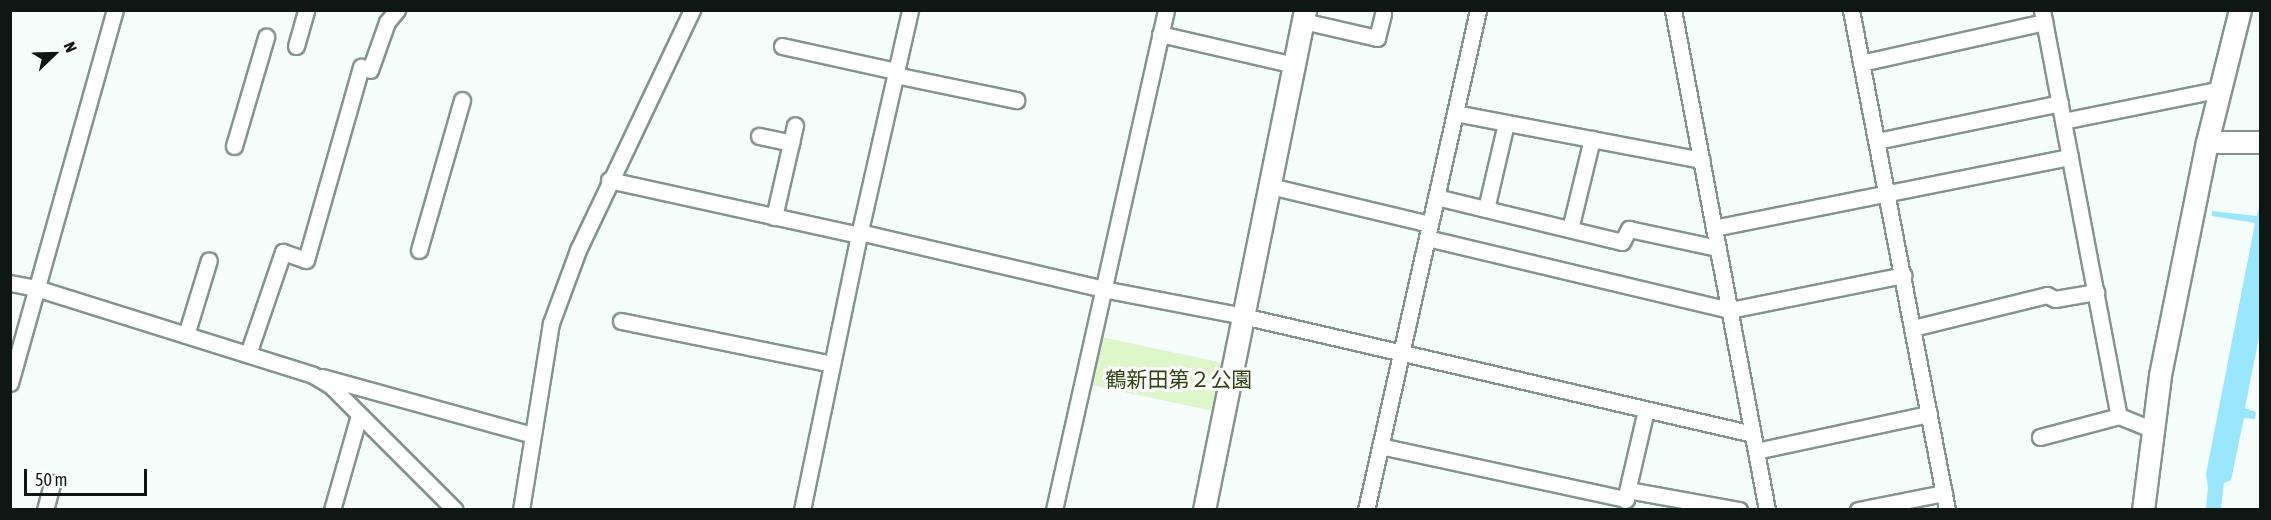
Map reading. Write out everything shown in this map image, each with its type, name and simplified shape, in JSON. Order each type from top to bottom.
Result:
[{"type":"street","points":[[10,383],[114,10]]},
{"type":"street","points":[[296,46],[306,10]]},
{"type":"street","points":[[248,354],[283,252],[306,260],[366,68],[387,22],[397,10]]},
{"type":"street","points":[[521,510],[551,323],[578,250],[609,180],[692,10]]},
{"type":"street","points":[[802,510],[859,234],[910,10]]},
{"type":"street","points":[[1054,510],[1166,10]]},
{"type":"street","points":[[1366,510],[1478,10]]},
{"type":"street","points":[[1673,10],[1767,510]]},
{"type":"street","points":[[1851,10],[1904,275],[1947,510]]},
{"type":"street","points":[[2143,510],[2151,429],[2207,142],[2240,10]]},
{"type":"street","points":[[1204,510],[1304,16],[1377,38],[1383,14]]},
{"type":"street","points":[[1861,63],[2044,14],[2119,416]]},
{"type":"street","points":[[1160,34],[1294,65]]},
{"type":"street","points":[[234,146],[266,37]]},
{"type":"street","points":[[782,46],[1016,100]]},
{"type":"street","points":[[2063,121],[2221,89]]},
{"type":"street","points":[[419,250],[462,100]]},
{"type":"street","points":[[1877,141],[2060,103]]},
{"type":"street","points":[[1455,113],[1702,160]]},
{"type":"street","points":[[1486,209],[1506,123]]},
{"type":"street","points":[[774,217],[795,125]]},
{"type":"street","points":[[759,136],[791,143]]},
{"type":"street","points":[[1570,229],[1592,139]]},
{"type":"street","points":[[2207,142],[2260,142]]},
{"type":"street","points":[[1714,228],[2070,157]]},
{"type":"street","points":[[609,180],[1103,288],[1243,316],[1753,434]]},
{"type":"street","points":[[1270,186],[1428,231],[1730,310],[1904,275]]},
{"type":"street","points":[[1436,197],[1622,242],[1629,229],[1718,248]]},
{"type":"street","points":[[186,335],[209,260]]},
{"type":"street","points":[[10,283],[36,288],[313,375],[532,435]]},
{"type":"street","points":[[1913,328],[2047,295],[2055,299],[2096,292]]},
{"type":"street","points":[[621,321],[832,364]]},
{"type":"street","points":[[313,375],[331,386],[455,510]]},
{"type":"street","points":[[1625,500],[1646,410]]},
{"type":"street","points":[[1756,450],[1929,414]]},
{"type":"street","points":[[332,510],[359,415]]},
{"type":"street","points":[[2040,437],[2119,416],[2151,429]]},
{"type":"street","points":[[1380,446],[1625,500],[1739,510]]},
{"type":"street","points":[[45,510],[52,483]]},
{"type":"street","points":[[1858,510],[1944,493]]},
{"type":"green space","name":"鶴新田第２公園","points":[[1101,337],[1221,363],[1211,411],[1091,385]]},
{"type":"water","points":[[2260,201],[2260,332],[2245,408],[2256,412],[2255,419],[2244,418],[2231,480],[2224,483],[2221,509],[2206,509],[2208,487],[2206,474],[2255,223],[2212,216],[2212,211],[2257,216]]}]
